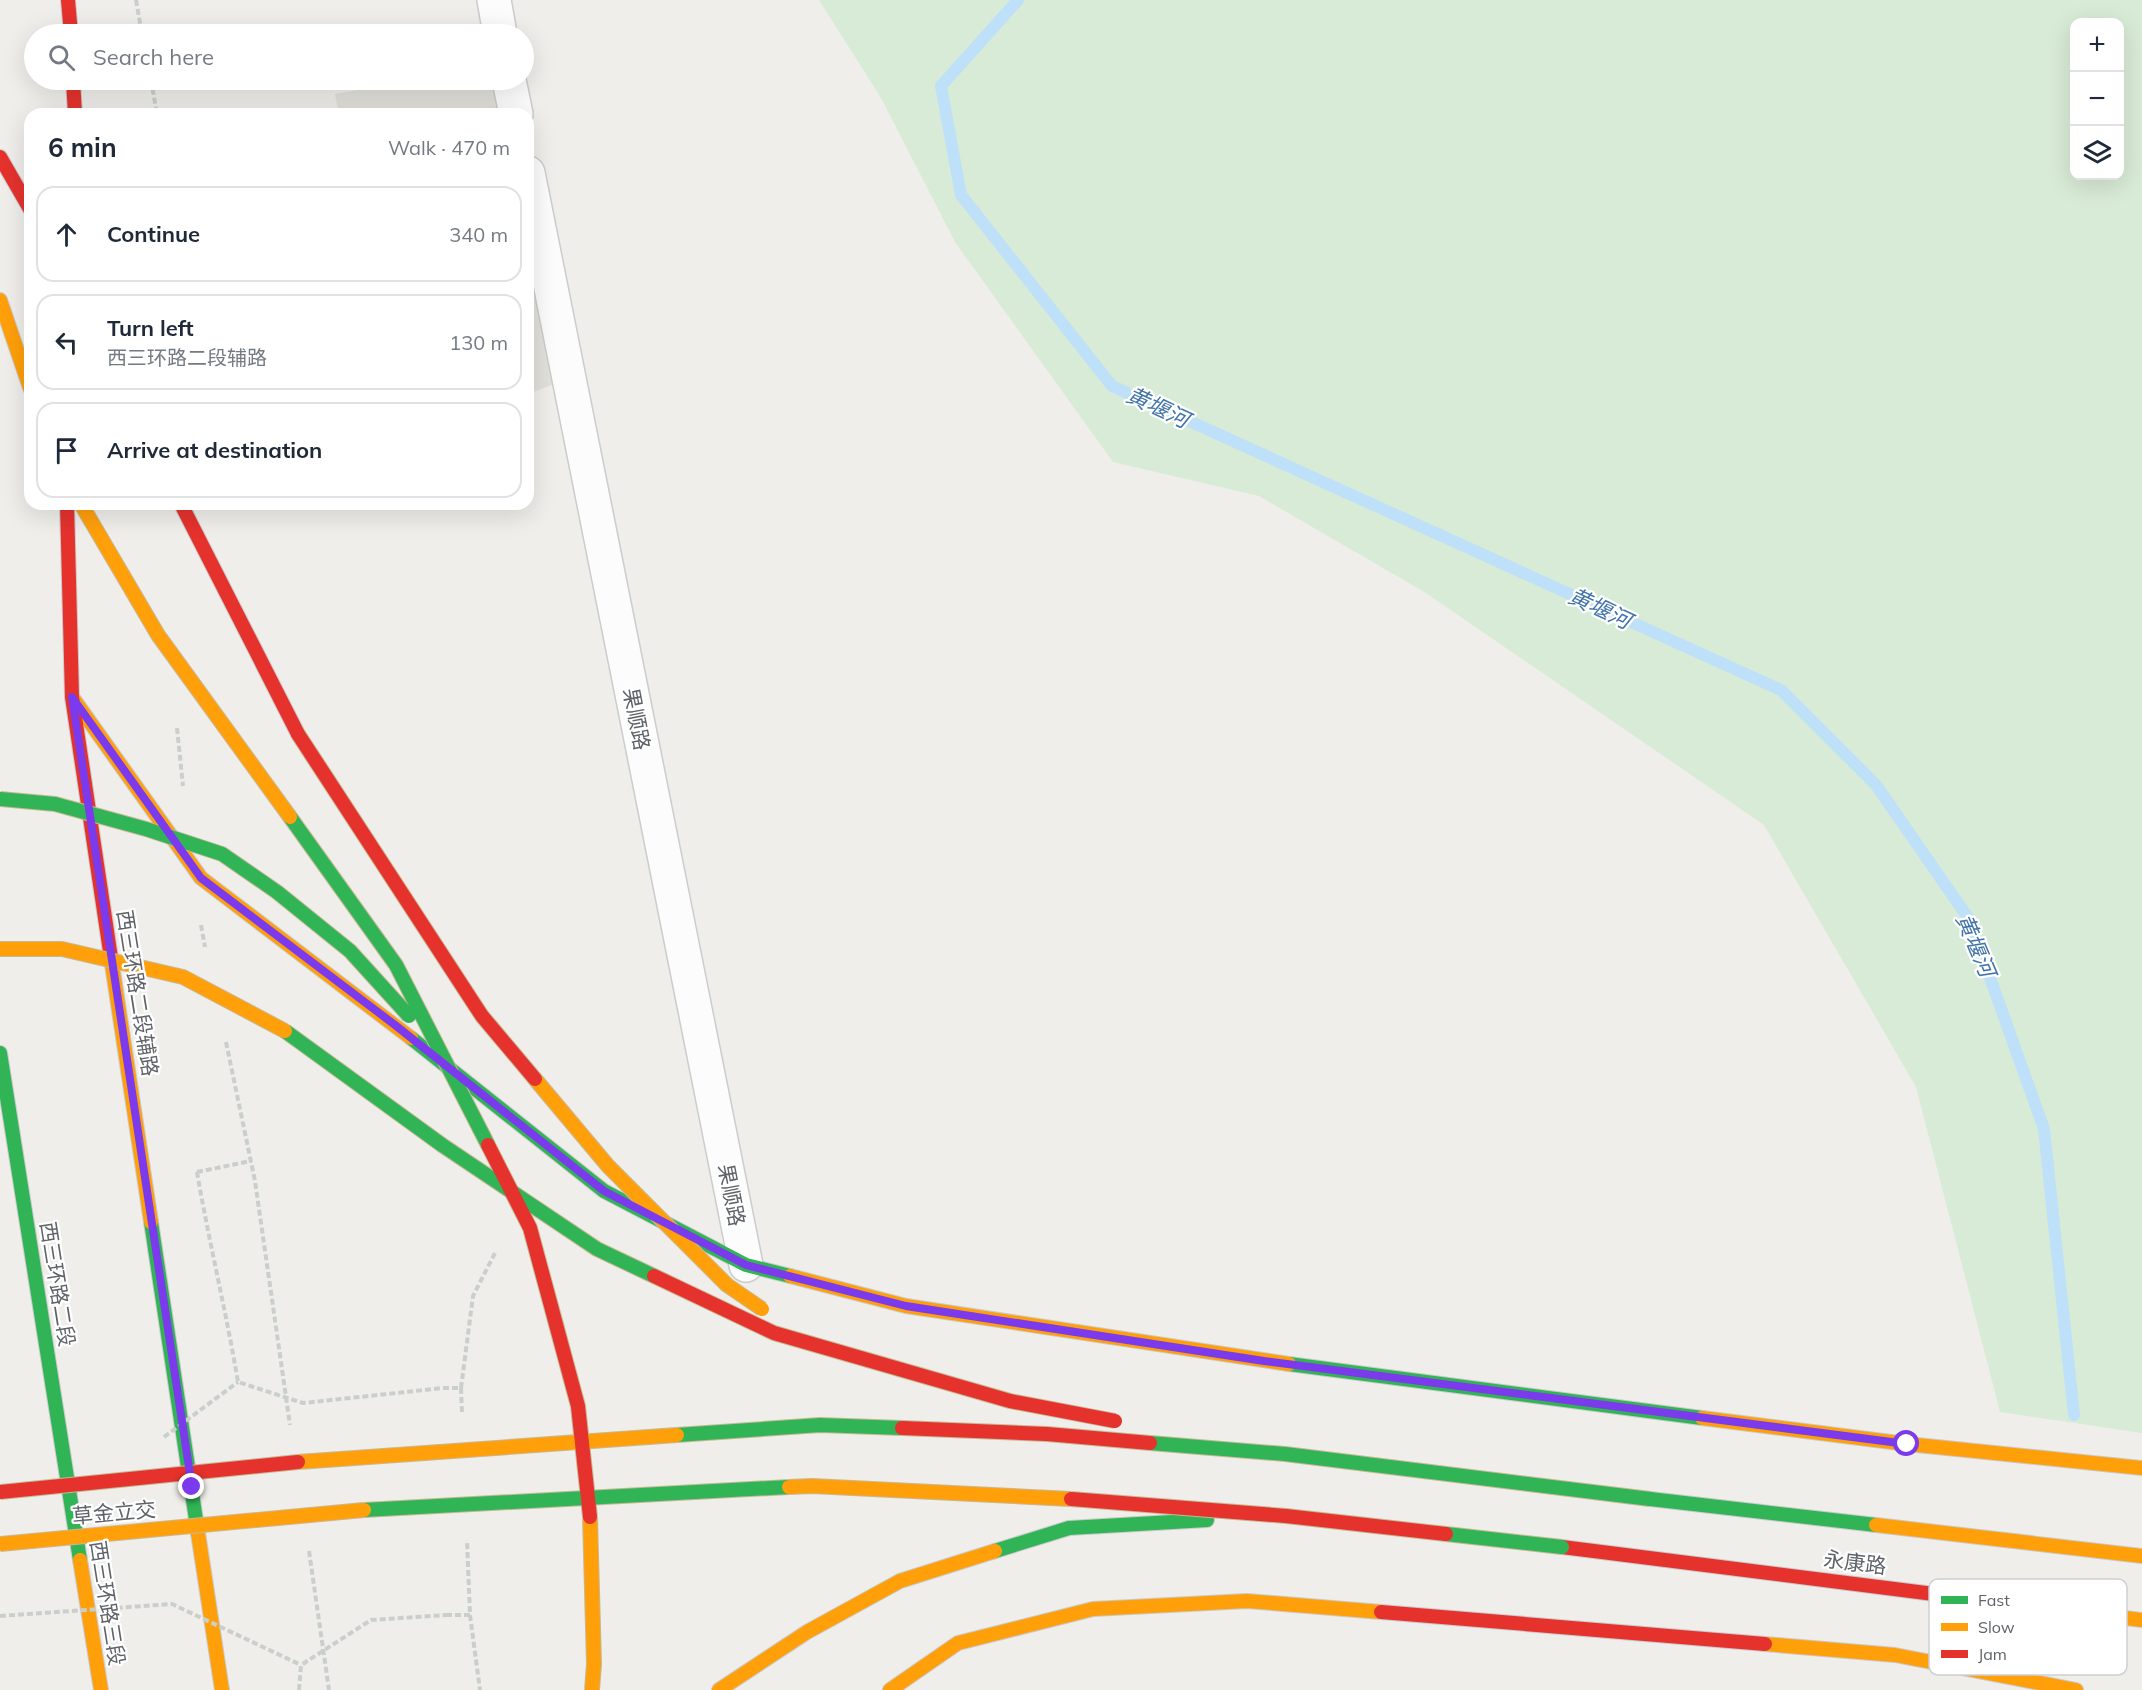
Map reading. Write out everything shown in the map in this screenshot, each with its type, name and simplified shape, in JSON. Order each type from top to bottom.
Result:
[{"type":"main road","points":[[68,0],[70,24]]},
{"type":"main road","points":[[74,90],[75,108]]},
{"type":"main road","points":[[0,157],[24,199]]},
{"type":"main road","points":[[0,300],[24,370]]},
{"type":"main road","name":"西三环路二段辅路","points":[[67,510],[72,697],[222,1690]]},
{"type":"main road","points":[[85,510],[158,635],[396,965],[530,1228],[579,1406],[591,1524],[594,1664],[592,1690]]},
{"type":"main road","points":[[184,510],[298,734],[482,1016],[608,1166],[726,1285],[810,1343]]},
{"type":"main road","points":[[72,697],[201,878],[395,1025],[604,1191],[746,1265],[906,1306],[1264,1361],[1907,1444],[2142,1468]]},
{"type":"main road","points":[[0,798],[56,804],[146,829],[222,854],[277,892],[350,951],[442,1052]]},
{"type":"main road","points":[[0,950],[62,949],[183,977],[296,1037],[442,1145],[597,1249],[774,1333],[1010,1401],[1125,1423]]},
{"type":"main road","name":"西三环路二段","points":[[0,1053],[74,1522]]},
{"type":"main road","points":[[0,1492],[333,1458],[820,1425],[1047,1434],[1285,1454]]},
{"type":"main road","points":[[1159,1430],[1285,1454]]},
{"type":"main road","name":"永康路","points":[[1285,1454],[2142,1556]]},
{"type":"main road","name":"草金立交","points":[[0,1544],[339,1511],[812,1486],[1025,1495],[1286,1516]]},
{"type":"main road","points":[[719,1690],[807,1632],[900,1581],[1069,1528],[1286,1516]]},
{"type":"main road","name":"永康路","points":[[1286,1516],[1562,1547],[1929,1593]]},
{"type":"main road","name":"西三环路三段","points":[[74,1522],[101,1690]]},
{"type":"main road","points":[[890,1690],[958,1643],[1093,1609],[1247,1601],[1895,1655],[1929,1662]]},
{"type":"main road","points":[[783,1666],[832,1618]]},
{"type":"main road","name":"永康路","points":[[2127,1618],[2142,1620]]},
{"type":"main road","points":[[1998,1675],[2076,1690]]},
{"type":"street","points":[[494,0],[498,24]]},
{"type":"street","points":[[511,90],[515,108]]},
{"type":"street","name":"果顺路","points":[[534,203],[746,1265]]},
{"type":"path","points":[[136,0],[140,24]]},
{"type":"path","points":[[153,90],[156,108]]},
{"type":"path","points":[[177,724],[183,790]]},
{"type":"path","points":[[192,867],[208,958]]},
{"type":"path","points":[[225,1037],[251,1161],[291,1430]]},
{"type":"path","points":[[251,1161],[197,1172],[212,1262],[225,1305],[238,1382],[303,1403],[442,1388]]},
{"type":"path","points":[[461,1388],[473,1296],[500,1243]]},
{"type":"path","points":[[308,1548],[329,1690]]},
{"type":"path","points":[[0,1616],[172,1604],[301,1665]]},
{"type":"path","points":[[301,1665],[371,1620],[446,1615]]},
{"type":"path","points":[[470,1615],[480,1690]]},
{"type":"path","points":[[299,1690],[301,1665]]},
{"type":"shaded area","points":[[358,90],[494,90],[498,108],[338,108],[335,94]]},
{"type":"shaded area","points":[[534,283],[555,384],[534,392]]},
{"type":"green space","points":[[819,0],[2142,0],[2142,1433],[2000,1412],[1916,1087],[1764,825],[1426,593],[1259,496],[1113,462],[955,242],[881,98]]},
{"type":"waterway","name":"黄堰河","points":[[1018,0],[941,86],[961,195],[1112,386],[1781,690],[1876,785],[1969,919],[2044,1129],[2074,1415]]},
{"type":"traffic: fast","points":[[0,799],[55,804],[146,829],[222,854],[277,892],[350,951],[409,1016]]},
{"type":"traffic: fast","points":[[290,817],[396,965],[488,1145]]},
{"type":"traffic: fast","points":[[285,1031],[442,1145],[597,1249],[654,1276]]},
{"type":"traffic: fast","points":[[411,1038],[604,1191],[746,1265],[790,1276]]},
{"type":"traffic: fast","points":[[0,1053],[80,1560]]},
{"type":"traffic: fast","points":[[151,1222],[198,1533]]},
{"type":"traffic: fast","points":[[1289,1364],[1702,1418]]},
{"type":"traffic: fast","points":[[677,1435],[820,1425],[902,1428]]},
{"type":"traffic: fast","points":[[1150,1443],[1285,1454],[1650,1499]]},
{"type":"traffic: fast","points":[[364,1510],[789,1487]]},
{"type":"traffic: fast","points":[[1650,1499],[1876,1525]]},
{"type":"traffic: fast","points":[[995,1551],[1069,1528],[1207,1520]]},
{"type":"traffic: fast","points":[[1446,1534],[1562,1547]]},
{"type":"traffic: slow","points":[[0,300],[24,370]]},
{"type":"traffic: slow","points":[[85,510],[158,635],[290,817]]},
{"type":"traffic: slow","points":[[72,697],[201,878],[411,1038]]},
{"type":"traffic: slow","points":[[0,949],[62,949],[183,977],[285,1031]]},
{"type":"traffic: slow","points":[[111,958],[151,1222]]},
{"type":"traffic: slow","points":[[535,1079],[608,1166],[727,1285],[762,1309]]},
{"type":"traffic: slow","points":[[790,1276],[906,1306],[1289,1364]]},
{"type":"traffic: slow","points":[[1702,1418],[1907,1444],[2142,1468]]},
{"type":"traffic: slow","points":[[298,1462],[677,1435]]},
{"type":"traffic: slow","points":[[789,1487],[812,1486],[1071,1499]]},
{"type":"traffic: slow","points":[[0,1544],[364,1510]]},
{"type":"traffic: slow","points":[[590,1517],[594,1664],[592,1690]]},
{"type":"traffic: slow","points":[[1876,1525],[2142,1556]]},
{"type":"traffic: slow","points":[[198,1533],[222,1690]]},
{"type":"traffic: slow","points":[[719,1690],[807,1632],[900,1581],[995,1551]]},
{"type":"traffic: slow","points":[[80,1560],[101,1690]]},
{"type":"traffic: slow","points":[[890,1690],[958,1643],[1093,1609],[1247,1601],[1381,1612]]},
{"type":"traffic: slow","points":[[2127,1618],[2142,1620]]},
{"type":"traffic: slow","points":[[1765,1644],[1895,1655],[1929,1662]]},
{"type":"traffic: slow","points":[[1998,1675],[2076,1690]]},
{"type":"traffic: jam","points":[[68,0],[70,24]]},
{"type":"traffic: jam","points":[[74,90],[75,108]]},
{"type":"traffic: jam","points":[[0,157],[24,199]]},
{"type":"traffic: jam","points":[[67,510],[72,697],[111,958]]},
{"type":"traffic: jam","points":[[184,510],[298,734]]},
{"type":"traffic: jam","points":[[298,734],[482,1016],[535,1079]]},
{"type":"traffic: jam","points":[[488,1145],[530,1228],[578,1406],[590,1517]]},
{"type":"traffic: jam","points":[[654,1276],[774,1333],[1010,1401],[1115,1421]]},
{"type":"traffic: jam","points":[[902,1428],[1047,1434],[1150,1443]]},
{"type":"traffic: jam","points":[[0,1492],[298,1462]]},
{"type":"traffic: jam","points":[[1071,1499],[1286,1516],[1446,1534]]},
{"type":"traffic: jam","points":[[1562,1547],[1929,1593]]},
{"type":"traffic: jam","points":[[1381,1612],[1765,1644]]},
{"type":"route","points":[[192,1487],[72,697],[201,878],[395,1025],[604,1191],[746,1265],[906,1306],[1264,1361],[1907,1444]]}]
